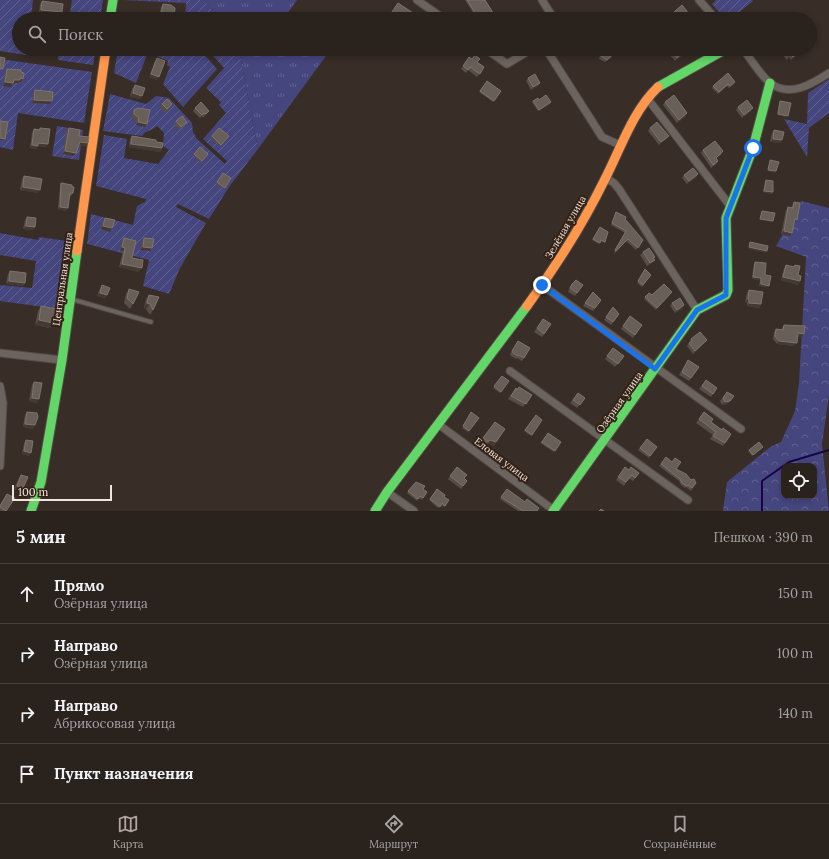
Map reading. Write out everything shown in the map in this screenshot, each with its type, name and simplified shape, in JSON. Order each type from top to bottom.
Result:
[{"type":"street","points":[[111,12],[113,0]]},
{"type":"street","points":[[418,0],[434,12]]},
{"type":"street","points":[[542,0],[550,12]]},
{"type":"street","points":[[699,0],[710,12]]},
{"type":"street","name":"Центральная улица","points":[[31,511],[41,482],[62,360],[105,56]]},
{"type":"street","points":[[496,56],[507,64],[520,56]]},
{"type":"street","points":[[550,56],[602,137],[620,145]]},
{"type":"street","name":"Зелёная улица","points":[[375,511],[386,492],[542,285],[570,244],[606,178],[620,145],[647,98],[659,87],[714,56]]},
{"type":"street","points":[[749,56],[770,83],[784,89],[797,90],[810,85],[829,73]]},
{"type":"street","name":"Озёрная улица","points":[[554,511],[697,310],[726,295],[728,290],[726,218],[753,148],[770,83]]},
{"type":"street","points":[[647,98],[731,206]]},
{"type":"street","points":[[606,178],[614,183],[619,189],[697,310]]},
{"type":"street","points":[[542,285],[655,369],[741,429]]},
{"type":"street","points":[[0,352],[62,360]]},
{"type":"street","points":[[510,371],[688,500]]},
{"type":"street","points":[[0,386],[3,403],[0,466]]},
{"type":"street","name":"Еловая улица","points":[[438,424],[554,511]]},
{"type":"street","points":[[386,492],[414,511]]},
{"type":"lane","points":[[71,299],[151,322]]},
{"type":"green space","points":[[0,0],[33,0],[32,12],[12,12],[12,53],[0,51]]},
{"type":"green space","points":[[72,0],[103,0],[101,12],[70,12]]},
{"type":"green space","points":[[123,0],[204,0],[213,12],[185,12],[186,3]]},
{"type":"green space","points":[[204,0],[297,0],[288,12],[213,12]]},
{"type":"green space","points":[[716,0],[753,1],[740,12],[719,12],[712,4]]},
{"type":"green space","points":[[58,56],[95,56],[93,65],[58,60]]},
{"type":"green space","points":[[117,56],[146,56],[136,83],[114,73]]},
{"type":"green space","points":[[157,56],[206,56],[217,69],[183,107],[163,84],[170,67],[167,65],[168,61]]},
{"type":"green space","points":[[213,56],[240,56],[258,149],[229,187],[209,219],[178,204],[176,207],[206,223],[180,268],[169,294],[143,286],[149,260],[87,244],[91,214],[133,225],[137,206],[145,202],[146,199],[96,186],[104,135],[127,139],[124,158],[158,164],[169,150],[163,146],[164,133],[157,126],[142,136],[103,131],[110,94],[146,104],[156,96],[169,98],[192,123],[193,132],[197,139],[225,164],[227,161],[203,139],[226,113],[219,105],[221,102],[206,88],[224,68]]},
{"type":"green space","points":[[240,56],[326,56],[258,149]]},
{"type":"green space","points":[[0,59],[92,72],[84,123],[18,113],[13,150],[0,147]]},
{"type":"green space","points":[[829,79],[829,113],[809,128],[807,157],[784,119],[807,124],[808,93]]},
{"type":"green space","points":[[57,126],[83,130],[79,160],[52,156]]},
{"type":"green space","points":[[801,201],[829,208],[829,395],[822,444],[829,511],[723,511],[727,482],[770,447],[781,442],[795,411],[799,383],[806,257],[776,246]]},
{"type":"green space","points":[[0,233],[38,240],[39,237],[67,241],[58,309],[0,301],[0,285],[32,288],[36,261],[0,255]]},
{"type":"building","points":[[467,0],[485,0],[492,12],[475,12]]},
{"type":"building","points":[[42,1],[63,4],[62,12],[41,10]]},
{"type":"building","points":[[398,3],[412,12],[392,12]]},
{"type":"building","points":[[163,4],[171,5],[175,8],[174,12],[161,12]]},
{"type":"building","points":[[682,5],[687,11],[687,12],[674,12]]},
{"type":"building","points":[[476,56],[480,59],[477,62],[484,67],[480,74],[470,67],[468,70],[463,66],[469,57],[472,59]]},
{"type":"building","points":[[601,56],[611,56],[607,60]]},
{"type":"building","points":[[0,57],[5,58],[3,69],[0,68]]},
{"type":"building","points":[[157,58],[165,61],[159,77],[151,74]]},
{"type":"building","points":[[7,69],[21,70],[21,72],[24,73],[23,79],[20,78],[20,80],[14,80],[13,83],[5,82]]},
{"type":"building","points":[[728,73],[735,82],[730,86],[728,84],[719,92],[713,86]]},
{"type":"building","points":[[535,74],[540,83],[533,87],[528,78]]},
{"type":"building","points":[[487,81],[501,91],[494,101],[480,91]]},
{"type":"building","points":[[135,85],[145,88],[142,96],[133,93]]},
{"type":"building","points":[[35,90],[53,92],[52,101],[34,100]]},
{"type":"building","points":[[546,95],[551,102],[539,110],[533,101],[538,98],[539,100]]},
{"type":"building","points":[[674,95],[687,113],[679,120],[665,102]]},
{"type":"building","points":[[167,99],[172,104],[167,109],[162,104]]},
{"type":"building","points":[[747,100],[753,108],[744,115],[738,107]]},
{"type":"building","points":[[780,101],[791,103],[788,116],[778,114]]},
{"type":"building","points":[[201,102],[209,111],[202,115],[195,108]]},
{"type":"building","points":[[138,108],[150,110],[147,124],[138,122],[139,118],[134,114],[134,110]]},
{"type":"building","points":[[182,116],[187,122],[181,127],[176,121]]},
{"type":"building","points":[[0,121],[8,122],[5,139],[0,138]]},
{"type":"building","points":[[657,122],[669,136],[661,142],[650,128]]},
{"type":"building","points":[[40,128],[50,129],[48,144],[38,143],[38,146],[32,145],[34,129],[40,130]]},
{"type":"building","points":[[69,128],[80,130],[79,136],[89,137],[88,143],[80,142],[76,153],[65,151]]},
{"type":"building","points":[[219,128],[229,136],[221,145],[212,136]]},
{"type":"building","points":[[774,130],[784,132],[782,140],[773,139]]},
{"type":"building","points":[[132,136],[156,140],[156,142],[163,143],[162,148],[131,144]]},
{"type":"building","points":[[715,141],[723,151],[716,158],[718,161],[713,165],[703,150]]},
{"type":"building","points":[[200,147],[208,154],[202,161],[194,154]]},
{"type":"building","points":[[770,160],[779,162],[776,171],[768,170]]},
{"type":"building","points":[[693,168],[698,174],[689,181],[684,175]]},
{"type":"building","points":[[223,173],[231,178],[225,188],[217,182]]},
{"type":"building","points":[[24,176],[42,179],[40,190],[23,187]]},
{"type":"building","points":[[766,180],[773,181],[773,192],[764,191]]},
{"type":"building","points":[[61,183],[72,185],[72,187],[74,187],[73,193],[70,193],[68,208],[60,207]]},
{"type":"building","points":[[794,202],[800,203],[797,220],[795,219],[792,233],[784,231],[788,207],[793,208]]},
{"type":"building","points":[[762,211],[775,213],[773,221],[760,219]]},
{"type":"building","points":[[616,212],[626,217],[625,219],[643,240],[638,248],[628,239],[616,251],[615,250],[626,231],[612,223]]},
{"type":"building","points":[[27,217],[36,218],[35,227],[26,226]]},
{"type":"building","points":[[105,218],[115,220],[112,228],[103,226]]},
{"type":"building","points":[[600,227],[608,232],[605,242],[601,240],[600,243],[593,239]]},
{"type":"building","points":[[124,238],[136,241],[132,258],[143,260],[142,268],[122,264],[125,248],[122,247]]},
{"type":"building","points":[[144,238],[154,239],[152,248],[143,247]]},
{"type":"building","points":[[750,242],[768,246],[767,251],[749,247]]},
{"type":"building","points":[[649,248],[655,257],[653,258],[655,260],[650,263],[643,252]]},
{"type":"building","points":[[755,262],[766,263],[765,275],[771,276],[769,286],[761,284],[761,278],[753,277]]},
{"type":"building","points":[[786,265],[794,267],[795,265],[800,266],[798,275],[801,276],[800,281],[783,277]]},
{"type":"building","points":[[645,269],[651,275],[643,285],[638,281]]},
{"type":"building","points":[[10,271],[26,273],[25,283],[9,281]]},
{"type":"building","points":[[576,280],[583,285],[577,293],[570,288]]},
{"type":"building","points":[[664,284],[672,292],[657,308],[645,297],[649,293],[652,295]]},
{"type":"building","points":[[102,285],[110,288],[107,295],[100,293]]},
{"type":"building","points":[[129,289],[139,292],[133,304],[127,298]]},
{"type":"building","points":[[749,290],[763,292],[761,304],[749,303]]},
{"type":"building","points":[[593,292],[601,300],[595,308],[585,303]]},
{"type":"building","points":[[149,295],[159,297],[153,310],[150,304],[147,303]]},
{"type":"building","points":[[680,298],[684,305],[677,310],[672,303]]},
{"type":"building","points":[[41,306],[56,309],[53,323],[39,320]]},
{"type":"building","points":[[613,307],[619,314],[613,322],[606,317]]},
{"type":"building","points":[[630,316],[642,325],[635,335],[623,326]]},
{"type":"building","points":[[543,319],[551,324],[544,334],[537,328]]},
{"type":"building","points":[[784,325],[805,326],[804,334],[798,333],[797,343],[779,341],[775,336],[776,329],[783,330]]},
{"type":"building","points":[[700,332],[707,340],[695,351],[689,343],[692,341],[691,339]]},
{"type":"building","points":[[518,341],[530,348],[524,358],[519,355],[518,356],[512,351]]},
{"type":"building","points":[[613,348],[624,356],[618,364],[607,356]]},
{"type":"building","points":[[688,360],[699,367],[691,378],[682,372]]},
{"type":"building","points":[[502,376],[509,381],[501,392],[494,386]]},
{"type":"building","points":[[706,380],[717,388],[713,394],[702,386]]},
{"type":"building","points":[[34,382],[42,383],[39,399],[32,398]]},
{"type":"building","points":[[519,387],[532,395],[526,404],[511,396],[516,388],[517,390]]},
{"type":"building","points":[[727,392],[734,396],[730,401],[725,402],[723,398]]},
{"type":"building","points":[[578,393],[585,398],[580,405],[573,400]]},
{"type":"building","points":[[27,412],[37,413],[38,417],[35,425],[25,424]]},
{"type":"building","points":[[471,412],[479,418],[469,431],[463,426]]},
{"type":"building","points":[[704,412],[713,419],[711,422],[722,430],[723,428],[731,434],[725,443],[713,436],[716,432],[699,419]]},
{"type":"building","points":[[536,415],[542,420],[532,435],[525,430]]},
{"type":"building","points":[[495,422],[505,429],[496,442],[490,440],[488,442],[483,438]]},
{"type":"building","points":[[548,433],[561,442],[555,451],[542,442]]},
{"type":"building","points":[[647,439],[657,447],[650,456],[640,448]]},
{"type":"building","points":[[26,440],[33,441],[31,453],[24,451]]},
{"type":"building","points":[[759,442],[763,447],[753,455],[749,450]]},
{"type":"building","points":[[666,457],[672,462],[675,458],[681,462],[676,469],[686,474],[691,480],[694,479],[696,483],[692,488],[682,483],[680,479],[661,464]]},
{"type":"building","points":[[457,467],[467,475],[464,478],[467,481],[463,486],[450,476]]},
{"type":"building","points":[[625,467],[629,470],[631,467],[639,473],[635,478],[632,475],[626,482],[618,477]]},
{"type":"building","points":[[21,475],[28,477],[23,488],[17,486]]},
{"type":"building","points":[[416,482],[425,486],[423,489],[427,492],[423,498],[420,496],[418,499],[408,491]]},
{"type":"building","points":[[437,489],[449,500],[445,506],[442,503],[440,507],[430,499]]},
{"type":"building","points":[[507,489],[525,502],[527,499],[539,508],[537,511],[523,511],[501,497]]},
{"type":"building","points":[[7,494],[15,498],[6,511],[0,506]]},
{"type":"waterway","points":[[762,511],[762,481],[789,462],[829,450]]},
{"type":"traffic: fast","points":[[111,12],[113,0]]},
{"type":"traffic: fast","points":[[658,87],[713,56]]},
{"type":"traffic: fast","points":[[553,511],[697,310],[726,295],[728,290],[726,218],[753,148],[770,83]]},
{"type":"traffic: fast","points":[[31,511],[41,482],[62,360],[77,251]]},
{"type":"traffic: fast","points":[[375,511],[387,492],[527,306]]},
{"type":"traffic: slow","points":[[77,251],[105,56]]},
{"type":"traffic: slow","points":[[527,306],[579,228],[597,196],[634,119],[658,87]]},
{"type":"route","points":[[542,285],[655,369],[697,310],[726,295],[728,290],[726,218],[753,148]]}]
